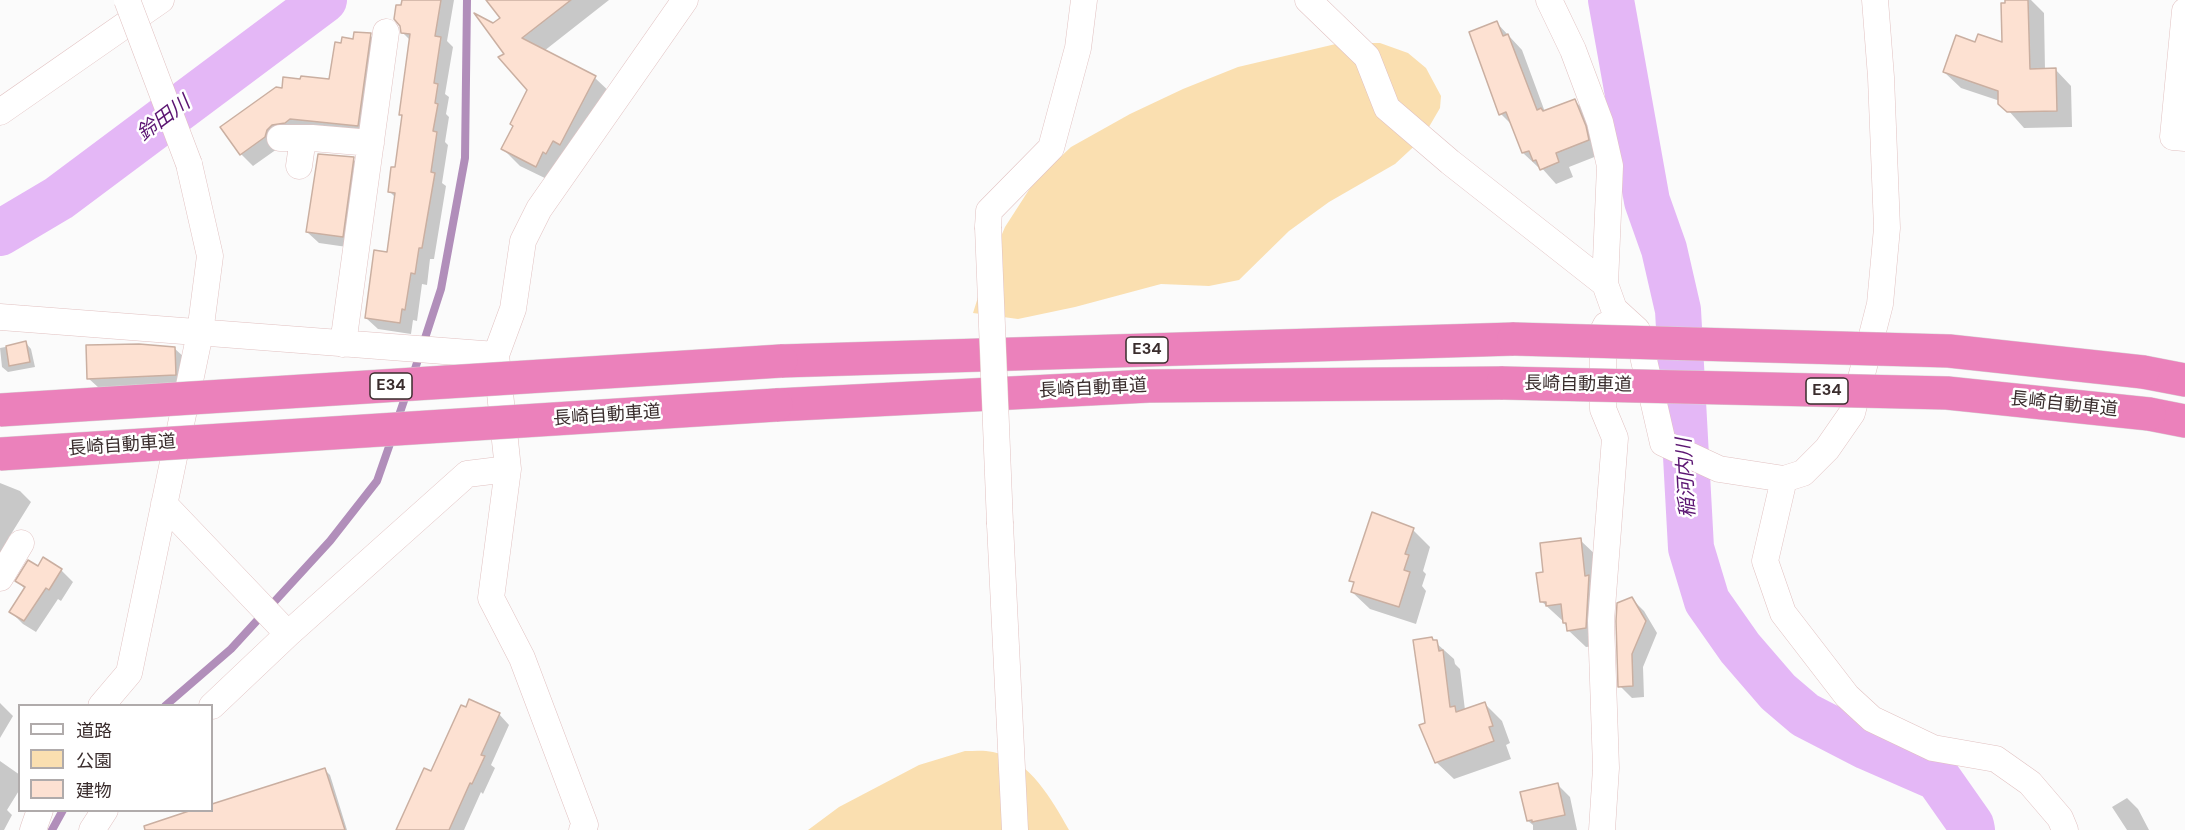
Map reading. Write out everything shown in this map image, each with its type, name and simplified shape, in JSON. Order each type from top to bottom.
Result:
[{"type":"highway","name":"長崎自動車道","points":[[0,410],[781,361],[1514,339],[1949,351],[2143,372],[2185,380]]},
{"type":"highway","name":"長崎自動車道","points":[[0,454],[776,405],[1149,386],[1503,383],[1947,393],[2149,414],[2185,421]]},
{"type":"street","points":[[102,704],[129,673],[200,333],[210,256],[189,164],[126,0]]},
{"type":"street","points":[[0,112],[160,0]]},
{"type":"street","points":[[582,830],[585,825],[522,658],[491,598],[508,469],[496,356],[513,309],[524,241],[539,209],[685,0]]},
{"type":"street","points":[[1015,830],[1000,524],[989,211],[1051,148],[1078,48],[1084,0]]},
{"type":"street","points":[[1308,0],[1367,57],[1387,108],[1450,162],[1605,284]]},
{"type":"street","points":[[1549,0],[1573,50],[1600,122],[1610,166],[1605,284],[1614,309],[1637,330],[1663,443],[1719,469],[1784,479],[1803,473],[1827,449],[1852,413],[1880,304],[1887,228],[1881,78],[1875,0]]},
{"type":"street","points":[[2185,11],[2173,137],[2185,138]]},
{"type":"street","points":[[343,344],[386,32]]},
{"type":"street","points":[[299,166],[292,138],[371,143]]},
{"type":"street","points":[[1602,830],[1606,768],[1601,621],[1615,438],[1603,409],[1603,332],[1614,309]]},
{"type":"street","points":[[2,322],[200,333],[496,356]]},
{"type":"street","points":[[213,705],[283,628],[467,474],[508,469]]},
{"type":"street","points":[[1784,479],[1765,561],[1783,613],[1847,696],[1872,719],[1933,748],[1996,759],[2030,783],[2060,818],[2065,830]]},
{"type":"street","points":[[165,504],[283,628]]},
{"type":"street","points":[[0,578],[21,543]]},
{"type":"street","points":[[33,830],[39,812]]},
{"type":"street","points":[[92,830],[104,812]]},
{"type":"green space","points":[[1340,43],[1380,43],[1408,53],[1426,68],[1441,96],[1440,108],[1422,139],[1395,164],[1329,202],[1289,231],[1239,280],[1209,286],[1161,284],[1075,307],[1018,319],[973,313],[986,272],[1005,227],[1034,182],[1071,147],[1130,114],[1238,67]]},
{"type":"green space","points":[[965,751],[993,752],[1018,763],[1029,772],[1047,794],[1069,830],[808,830],[839,807],[919,765]]},
{"type":"building","points":[[402,0],[441,0],[435,36],[441,37],[434,83],[438,84],[435,103],[438,104],[433,131],[437,132],[431,172],[435,173],[422,248],[419,248],[415,274],[411,273],[405,310],[402,309],[400,323],[365,318],[374,250],[387,252],[395,193],[388,192],[391,167],[395,167],[402,115],[399,115],[410,34],[401,33],[400,26],[394,19],[396,5],[401,5]]},
{"type":"building","points":[[486,0],[571,0],[522,38],[596,76],[560,145],[553,141],[546,154],[543,152],[536,167],[501,149],[513,126],[510,124],[527,90],[498,57],[504,54],[474,13],[493,23],[500,18]]},
{"type":"building","points":[[2005,0],[2028,0],[2030,69],[2056,68],[2057,111],[2007,112],[1998,104],[1998,91],[1943,72],[1956,35],[1975,42],[1978,34],[2002,42],[2001,3],[2005,3]]},
{"type":"building","points":[[1497,21],[1503,36],[1508,34],[1537,110],[1541,108],[1543,111],[1575,99],[1586,126],[1589,140],[1556,153],[1559,162],[1540,170],[1529,151],[1522,153],[1506,112],[1499,115],[1469,32]]},
{"type":"building","points":[[354,32],[371,33],[358,126],[290,119],[285,123],[272,125],[265,137],[240,155],[220,127],[276,87],[282,88],[283,77],[329,79],[335,42],[341,43],[342,37],[353,39]]},
{"type":"building","points":[[318,154],[354,157],[343,237],[306,232]]},
{"type":"building","points":[[26,341],[30,362],[9,366],[6,346]]},
{"type":"building","points":[[139,344],[175,347],[176,375],[87,379],[86,345]]},
{"type":"building","points":[[1372,512],[1414,528],[1405,554],[1409,555],[1404,570],[1410,572],[1399,607],[1351,592],[1354,582],[1349,581]]},
{"type":"building","points":[[1581,538],[1585,576],[1589,575],[1586,628],[1567,631],[1566,623],[1563,623],[1561,604],[1546,606],[1546,602],[1540,602],[1536,573],[1543,572],[1540,543]]},
{"type":"building","points":[[43,557],[62,569],[49,590],[46,588],[24,621],[9,612],[25,587],[15,581],[28,560],[38,566]]},
{"type":"building","points":[[1632,597],[1646,621],[1632,654],[1633,686],[1618,687],[1617,603]]},
{"type":"building","points":[[1432,637],[1433,640],[1437,640],[1439,651],[1443,650],[1450,707],[1455,706],[1456,712],[1485,702],[1493,726],[1489,727],[1494,741],[1435,763],[1419,725],[1425,723],[1413,640]]},
{"type":"building","points":[[469,699],[500,713],[481,755],[485,756],[449,830],[396,830],[424,768],[431,771],[461,705],[466,707]]},
{"type":"building","points":[[325,768],[345,830],[145,830],[144,826],[186,812],[213,812],[213,804]]},
{"type":"building","points":[[1558,783],[1565,815],[1527,821],[1520,792]]},
{"type":"waterway","name":"鈴田川","points":[[0,233],[59,198],[324,0]]},
{"type":"waterway","points":[[413,375],[441,289],[465,158],[467,0]]},
{"type":"waterway","name":"稲河内川","points":[[1611,0],[1647,201],[1664,249],[1678,310],[1691,548],[1707,601],[1740,648],[1778,692],[1805,715],[1867,747],[1938,778],[1971,825],[1972,830]]},
{"type":"waterway","points":[[397,421],[407,392]]},
{"type":"waterway","points":[[167,704],[231,649],[330,541],[377,481],[392,438]]},
{"type":"waterway","points":[[52,830],[62,812]]}]
